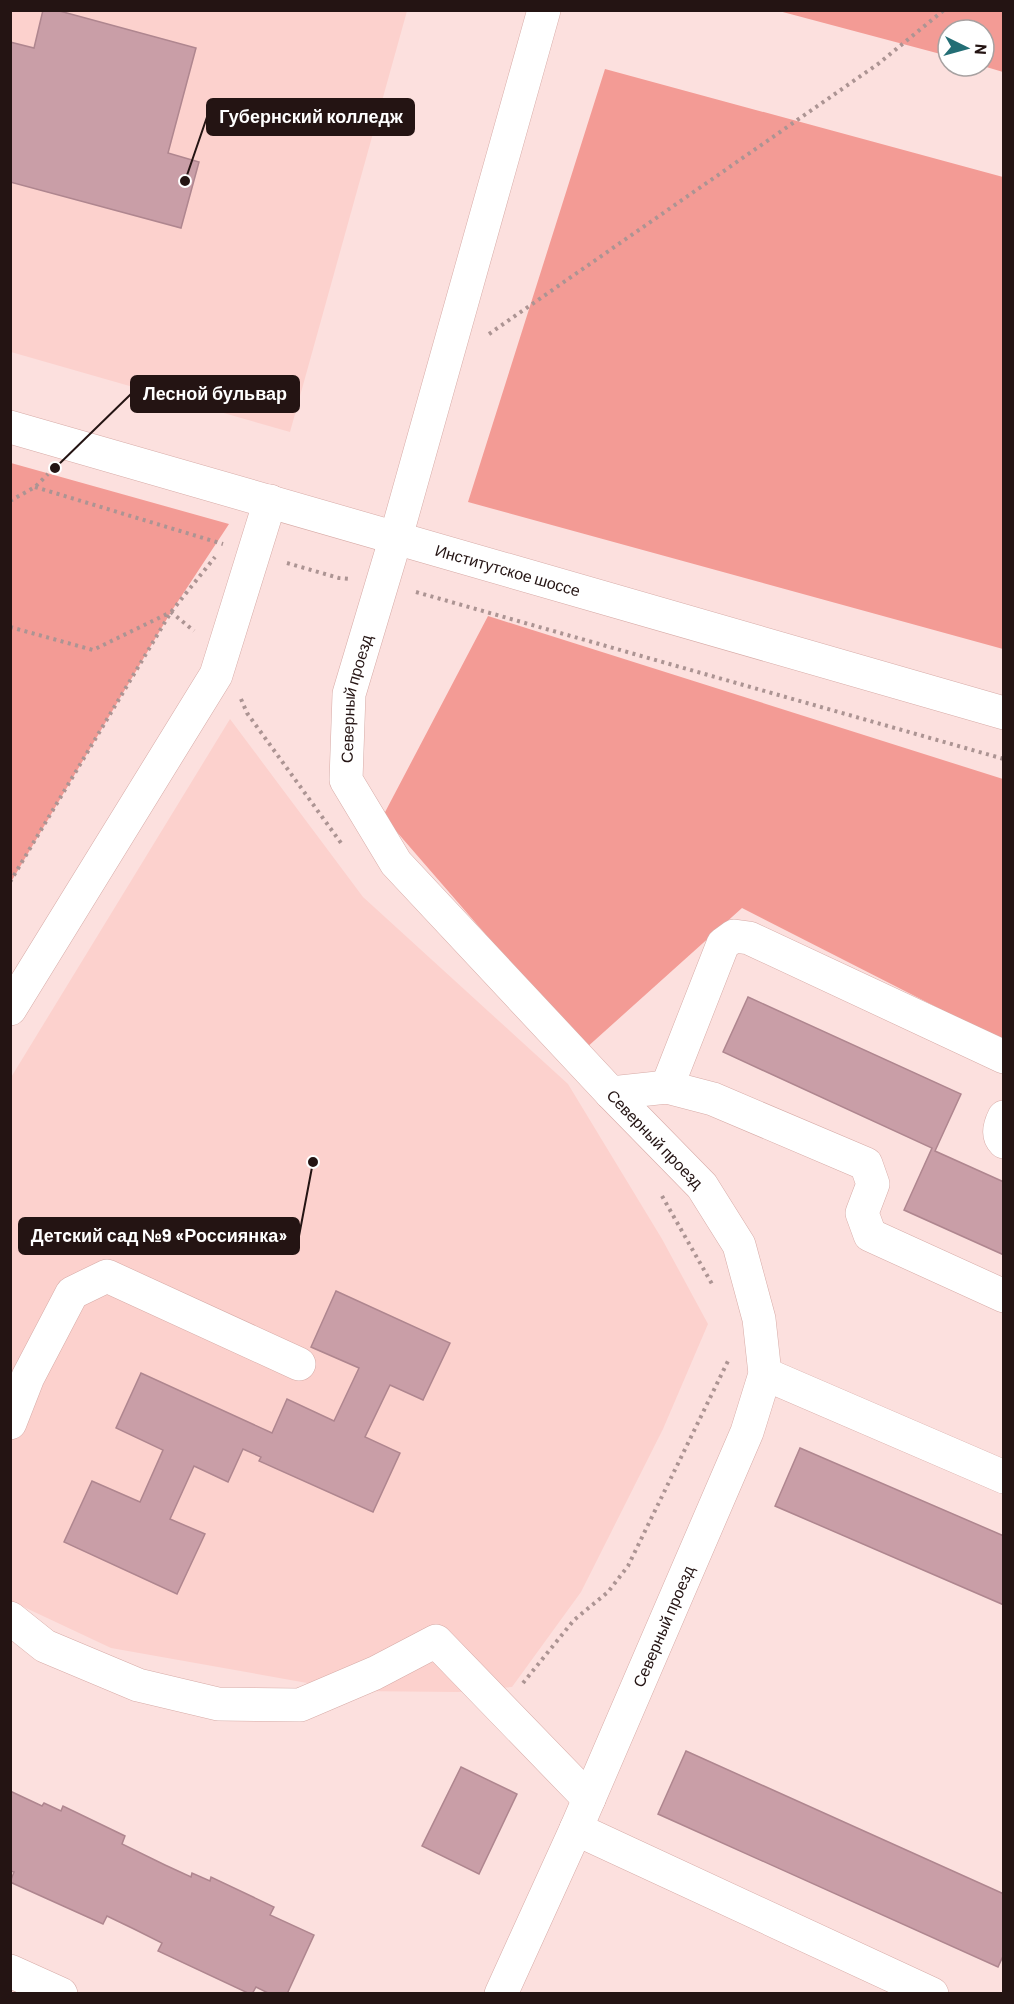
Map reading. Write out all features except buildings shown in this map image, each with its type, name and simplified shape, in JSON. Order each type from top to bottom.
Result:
[{"type":"street","name":"Северный проезд","points":[[501,1994],[590,1799],[747,1432],[765,1374],[759,1319],[739,1245],[702,1186],[611,1093],[396,863],[346,780],[349,694],[396,537],[544,10]]},
{"type":"street","name":"Институтское шоссе","points":[[10,427],[1004,713]]},
{"type":"street","points":[[10,1009],[216,675],[270,501]]},
{"type":"street","points":[[667,1087],[723,944],[734,936],[749,939],[1004,1057]]},
{"type":"street","points":[[611,1093],[667,1087],[713,1100],[866,1164],[873,1184],[862,1213],[870,1235],[1004,1296]]},
{"type":"street","points":[[1004,1117],[999,1126],[1001,1140],[1004,1142]]},
{"type":"street","points":[[10,1424],[28,1377],[72,1293],[107,1276],[299,1364]]},
{"type":"street","points":[[765,1374],[1004,1477]]},
{"type":"street","points":[[10,1618],[45,1646],[138,1685],[218,1704],[300,1705],[375,1673],[436,1641],[590,1799]]},
{"type":"street","points":[[576,1829],[932,1994]]},
{"type":"street","points":[[10,1971],[61,1994]]},
{"type":"path","points":[[444,365],[878,64],[944,10]]},
{"type":"path","points":[[10,882],[171,612],[225,544],[35,487]]},
{"type":"path","points":[[282,561],[339,578],[382,583],[1004,759]]},
{"type":"path","points":[[171,612],[222,654],[248,713],[345,849]]},
{"type":"path","points":[[10,627],[93,650],[171,612]]},
{"type":"path","points":[[659,1193],[712,1285]]},
{"type":"path","points":[[502,1709],[574,1620],[608,1592],[628,1566],[732,1351]]},
{"type":"shaded area","points":[[10,11],[407,11],[290,432],[11,352]]},
{"type":"shaded area","points":[[779,11],[1003,11],[1003,72],[996,70],[996,18],[936,18],[936,53]]},
{"type":"shaded area","points":[[605,69],[1003,177],[1003,649],[468,502]]},
{"type":"shaded area","points":[[11,463],[229,524],[171,612],[11,882]]},
{"type":"shaded area","points":[[488,616],[1003,779],[1003,1041],[742,908],[585,1049],[383,816]]},
{"type":"shaded area","points":[[230,719],[363,897],[568,1084],[662,1239],[708,1324],[663,1429],[581,1592],[512,1687],[458,1692],[352,1691],[111,1648],[11,1601],[10,1079]]},
{"type":"place","name":"Губернский колледж","points":[[185,181]]},
{"type":"place","name":"Лесной бульвар","points":[[55,468]]},
{"type":"place","name":"Детcкий сад №9 «Россиянка»","points":[[313,1162]]}]
